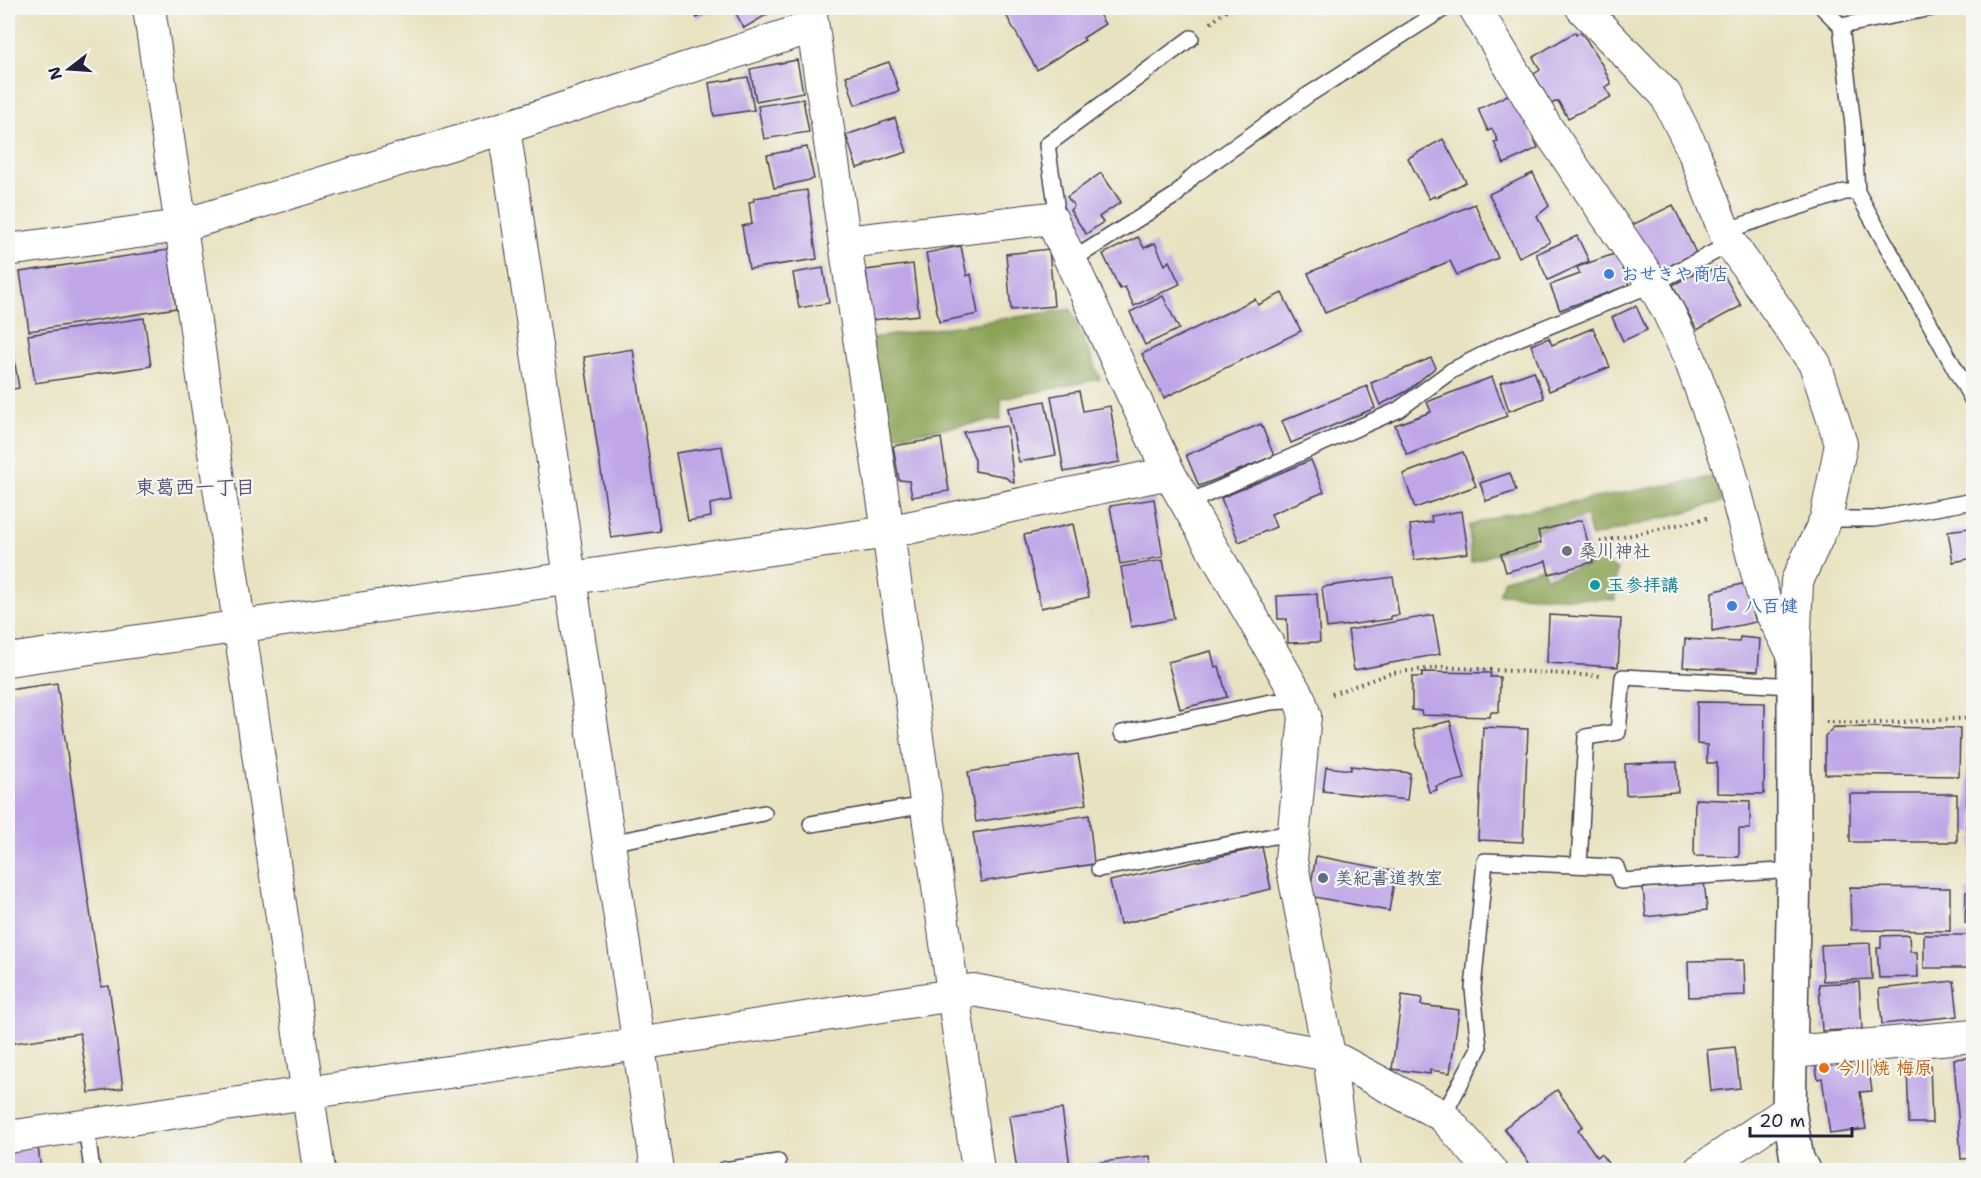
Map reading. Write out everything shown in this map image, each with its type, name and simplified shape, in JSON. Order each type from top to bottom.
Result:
[{"type":"street","points":[[149,8],[319,1170]]},
{"type":"street","points":[[1475,8],[1547,128],[1653,284],[1669,313],[1698,381],[1729,466],[1764,599],[1794,671]]},
{"type":"street","points":[[1582,8],[1665,94],[1693,150],[1727,238],[1815,364],[1841,444],[1826,519],[1797,581],[1789,1110],[1797,1159],[1803,1170]]},
{"type":"street","points":[[8,250],[180,226],[504,128],[811,17],[846,242],[978,1170]]},
{"type":"street","points":[[504,128],[657,1170]]},
{"type":"street","points":[[846,242],[1052,218],[1169,473],[1300,700],[1305,716],[1291,860],[1329,1055],[1344,1170]]},
{"type":"street","points":[[8,660],[888,532],[1169,473]]},
{"type":"street","points":[[8,1137],[638,1044],[973,990],[1329,1055],[1443,1116],[1491,1170]]},
{"type":"street","points":[[1791,1052],[1974,1036]]},
{"type":"street","points":[[1700,1170],[1789,1110]]},
{"type":"lane","points":[[1072,260],[1176,195],[1193,176],[1308,95],[1445,8]]},
{"type":"lane","points":[[1823,8],[1841,26],[1853,125],[1857,192],[1974,403]]},
{"type":"lane","points":[[1841,26],[1932,8]]},
{"type":"lane","points":[[1052,218],[1056,204],[1047,145],[1191,38]]},
{"type":"lane","points":[[1186,503],[1398,410],[1451,371],[1502,345],[1653,284],[1727,238],[1845,192],[1857,192]]},
{"type":"lane","points":[[1826,519],[1874,519],[1974,501]]},
{"type":"lane","points":[[1579,866],[1586,737],[1618,732],[1623,677],[1794,671]]},
{"type":"lane","points":[[1122,733],[1270,702],[1300,700]]},
{"type":"lane","points":[[811,824],[926,805]]},
{"type":"lane","points":[[609,843],[764,813]]},
{"type":"lane","points":[[1099,869],[1295,832]]},
{"type":"lane","points":[[1443,1116],[1479,1048],[1473,989],[1485,861],[1616,867],[1622,880],[1794,870]]},
{"type":"lane","points":[[86,1126],[92,1170]]},
{"type":"lane","points":[[723,1170],[778,1162]]},
{"type":"path","points":[[1600,542],[1741,510]]},
{"type":"path","points":[[1820,722],[1879,723],[1972,718],[1970,571],[1974,571]]},
{"type":"path","points":[[1300,700],[1320,698],[1391,673],[1443,667],[1623,677]]},
{"type":"green space","points":[[1071,309],[1100,379],[1001,399],[1001,419],[874,439],[873,338]]},
{"type":"green space","points":[[1717,476],[1722,502],[1591,537],[1587,516],[1533,532],[1534,541],[1471,562],[1469,526],[1502,515]]},
{"type":"green space","points":[[1600,561],[1617,569],[1615,600],[1499,594],[1504,579],[1543,568],[1546,578]]},
{"type":"building","points":[[692,8],[716,8],[697,18]]},
{"type":"building","points":[[733,8],[778,8],[744,28]]},
{"type":"building","points":[[1002,8],[1095,8],[1105,24],[1083,38],[1085,40],[1037,70]]},
{"type":"building","points":[[1575,32],[1576,35],[1580,32],[1586,39],[1604,68],[1611,84],[1605,87],[1611,97],[1568,118],[1558,101],[1551,104],[1534,74],[1540,70],[1533,57]]},
{"type":"building","points":[[797,60],[803,92],[756,101],[750,69]]},
{"type":"building","points":[[889,62],[899,91],[855,105],[846,76]]},
{"type":"building","points":[[748,77],[754,110],[714,116],[709,83]]},
{"type":"building","points":[[1512,93],[1538,148],[1504,164],[1494,142],[1498,141],[1492,129],[1488,131],[1478,109]]},
{"type":"building","points":[[803,99],[809,132],[764,139],[758,106]]},
{"type":"building","points":[[895,118],[907,152],[857,168],[846,135]]},
{"type":"building","points":[[1443,139],[1466,182],[1429,199],[1408,158]]},
{"type":"building","points":[[807,147],[814,179],[774,188],[767,155]]},
{"type":"building","points":[[1101,173],[1121,202],[1099,217],[1103,222],[1086,234],[1070,210],[1074,206],[1067,197]]},
{"type":"building","points":[[1533,173],[1549,206],[1537,216],[1550,242],[1519,257],[1489,194]]},
{"type":"building","points":[[807,190],[817,259],[749,269],[742,226],[752,224],[749,202],[754,201],[754,198]]},
{"type":"building","points":[[1974,200],[1974,240],[1972,240],[1968,201]]},
{"type":"building","points":[[1475,204],[1498,258],[1457,275],[1450,261],[1325,313],[1308,273]]},
{"type":"building","points":[[1673,205],[1696,253],[1655,273],[1632,225]]},
{"type":"building","points":[[1577,236],[1589,261],[1548,280],[1536,254]]},
{"type":"building","points":[[1138,237],[1144,248],[1155,243],[1165,265],[1169,261],[1180,284],[1134,306],[1125,287],[1120,289],[1103,254]]},
{"type":"building","points":[[961,246],[967,276],[971,274],[978,314],[939,322],[926,253]]},
{"type":"building","points":[[1049,249],[1054,306],[1011,310],[1006,254]]},
{"type":"building","points":[[168,250],[176,308],[29,331],[20,272]]},
{"type":"building","points":[[1617,253],[1629,285],[1560,310],[1550,285],[1580,274],[1577,267]]},
{"type":"building","points":[[913,264],[919,315],[872,320],[866,270]]},
{"type":"building","points":[[1719,266],[1741,306],[1697,330],[1673,285],[1700,270],[1703,274]]},
{"type":"building","points":[[823,268],[829,303],[799,308],[793,273]]},
{"type":"building","points":[[1282,293],[1301,331],[1164,398],[1142,354],[1255,299],[1258,305]]},
{"type":"building","points":[[1163,296],[1179,329],[1145,345],[1130,312]]},
{"type":"building","points":[[1636,306],[1647,330],[1623,341],[1612,317]]},
{"type":"building","points":[[144,318],[151,366],[35,383],[28,335]]},
{"type":"building","points":[[8,322],[19,388],[8,390]]},
{"type":"building","points":[[1593,328],[1610,367],[1549,391],[1531,345],[1549,338],[1552,345]]},
{"type":"building","points":[[633,349],[660,531],[611,538],[584,357]]},
{"type":"building","points":[[1431,358],[1436,367],[1407,391],[1380,405],[1371,383]]},
{"type":"building","points":[[1534,371],[1544,398],[1509,411],[1500,383]]},
{"type":"building","points":[[1492,377],[1507,416],[1407,455],[1395,425],[1431,412],[1427,402]]},
{"type":"building","points":[[1367,386],[1375,408],[1291,443],[1282,421]]},
{"type":"building","points":[[1079,391],[1083,411],[1110,406],[1120,462],[1064,472],[1051,396]]},
{"type":"building","points":[[1045,401],[1056,455],[1019,462],[1008,408]]},
{"type":"building","points":[[1261,424],[1274,456],[1199,486],[1186,455]]},
{"type":"building","points":[[1007,426],[1014,483],[1003,476],[975,471],[975,459],[963,432]]},
{"type":"building","points":[[941,438],[949,491],[912,497],[909,481],[899,480],[893,446]]},
{"type":"building","points":[[722,446],[731,500],[710,504],[711,517],[688,521],[676,453]]},
{"type":"building","points":[[1463,452],[1476,486],[1415,508],[1403,474]]},
{"type":"building","points":[[1311,460],[1324,492],[1271,514],[1276,527],[1239,542],[1221,498]]},
{"type":"building","points":[[1510,473],[1516,491],[1486,501],[1480,483]]},
{"type":"building","points":[[1154,499],[1163,557],[1120,564],[1110,506]]},
{"type":"building","points":[[1462,511],[1468,553],[1414,560],[1410,525],[1432,522],[1431,516]]},
{"type":"building","points":[[1582,520],[1593,562],[1549,574],[1546,561],[1506,572],[1501,554],[1541,543],[1538,531]]},
{"type":"building","points":[[1073,524],[1089,597],[1041,608],[1024,535]]},
{"type":"building","points":[[1969,528],[1974,558],[1953,562],[1948,531]]},
{"type":"building","points":[[1163,560],[1174,619],[1131,627],[1121,567]]},
{"type":"building","points":[[1393,577],[1399,615],[1391,616],[1391,619],[1327,628],[1322,587]]},
{"type":"building","points":[[1745,583],[1756,622],[1712,631],[1712,592]]},
{"type":"building","points":[[1317,594],[1320,642],[1288,643],[1287,619],[1278,619],[1277,596]]},
{"type":"building","points":[[1433,615],[1440,654],[1354,670],[1348,630]]},
{"type":"building","points":[[1549,615],[1621,619],[1618,667],[1547,663]]},
{"type":"building","points":[[1740,637],[1760,639],[1758,671],[1683,667],[1685,639],[1739,642]]},
{"type":"building","points":[[1211,651],[1215,667],[1219,666],[1227,697],[1180,709],[1168,662]]},
{"type":"building","points":[[1422,672],[1491,673],[1490,677],[1500,677],[1499,712],[1491,712],[1490,717],[1422,715],[1421,711],[1412,710],[1412,677],[1422,677]]},
{"type":"building","points":[[57,683],[101,987],[109,986],[123,1088],[89,1093],[80,1033],[8,1044],[8,690]]},
{"type":"building","points":[[1697,702],[1765,703],[1764,794],[1717,793],[1717,763],[1707,763],[1707,745],[1697,744]]},
{"type":"building","points":[[1450,721],[1465,779],[1436,786],[1437,790],[1429,792],[1413,730]]},
{"type":"building","points":[[1483,727],[1528,729],[1523,842],[1478,840]]},
{"type":"building","points":[[1834,727],[1960,728],[1959,776],[1825,774],[1825,736]]},
{"type":"building","points":[[1974,750],[1974,833],[1966,830],[1968,751]]},
{"type":"building","points":[[1078,754],[1087,804],[976,822],[968,772]]},
{"type":"building","points":[[1677,762],[1678,792],[1626,795],[1625,764]]},
{"type":"building","points":[[1351,766],[1410,773],[1407,800],[1323,791],[1326,767],[1351,770]]},
{"type":"building","points":[[1850,794],[1957,794],[1957,842],[1850,842]]},
{"type":"building","points":[[1695,799],[1750,801],[1750,829],[1739,829],[1739,857],[1694,856]]},
{"type":"building","points":[[1089,815],[1094,864],[981,882],[973,833]]},
{"type":"building","points":[[1972,837],[1974,837],[1974,924],[1965,923],[1966,892],[1970,890]]},
{"type":"building","points":[[1262,847],[1271,889],[1120,924],[1110,881]]},
{"type":"building","points":[[1316,856],[1396,871],[1389,911],[1309,896]]},
{"type":"building","points":[[1704,881],[1707,910],[1646,917],[1643,888]]},
{"type":"building","points":[[1850,887],[1950,888],[1950,931],[1851,930]]},
{"type":"building","points":[[1909,935],[1910,952],[1917,952],[1918,977],[1879,978],[1877,948],[1881,948],[1881,936]]},
{"type":"building","points":[[1924,935],[1969,935],[1969,968],[1924,968]]},
{"type":"building","points":[[1870,943],[1872,979],[1823,981],[1821,945]]},
{"type":"building","points":[[1744,960],[1745,995],[1689,997],[1688,961]]},
{"type":"building","points":[[1954,981],[1958,1016],[1882,1024],[1879,989]]},
{"type":"building","points":[[1859,982],[1862,1029],[1822,1031],[1819,984]]},
{"type":"building","points":[[1402,995],[1422,998],[1421,1005],[1459,1010],[1450,1073],[1430,1070],[1430,1074],[1392,1069]]},
{"type":"building","points":[[1735,1047],[1740,1088],[1711,1091],[1707,1050]]},
{"type":"building","points":[[1974,1057],[1974,1158],[1961,1159],[1954,1059]]},
{"type":"building","points":[[1836,1059],[1838,1069],[1868,1064],[1872,1091],[1860,1092],[1866,1129],[1830,1134],[1822,1078],[1818,1079],[1815,1062]]},
{"type":"building","points":[[1930,1065],[1932,1123],[1909,1123],[1907,1066]]},
{"type":"building","points":[[1557,1090],[1583,1126],[1578,1130],[1597,1157],[1601,1154],[1613,1170],[1534,1170],[1504,1128]]},
{"type":"building","points":[[1062,1109],[1070,1166],[1150,1156],[1152,1170],[1017,1170],[1009,1116]]},
{"type":"building","points":[[38,1147],[41,1170],[8,1170],[8,1151]]},
{"type":"place","name":"おせきや商店","points":[[1609,274]]},
{"type":"place","name":"桑川神社","points":[[1567,551]]},
{"type":"place","name":"玉参拝講","points":[[1595,585]]},
{"type":"place","name":"八百健","points":[[1732,606]]},
{"type":"place","name":"美紀書道教室","points":[[1323,878]]},
{"type":"place","name":"今川焼 梅原","points":[[1824,1068]]},
{"type":"district","name":"東葛西一丁目","points":[[195,487]]}]
